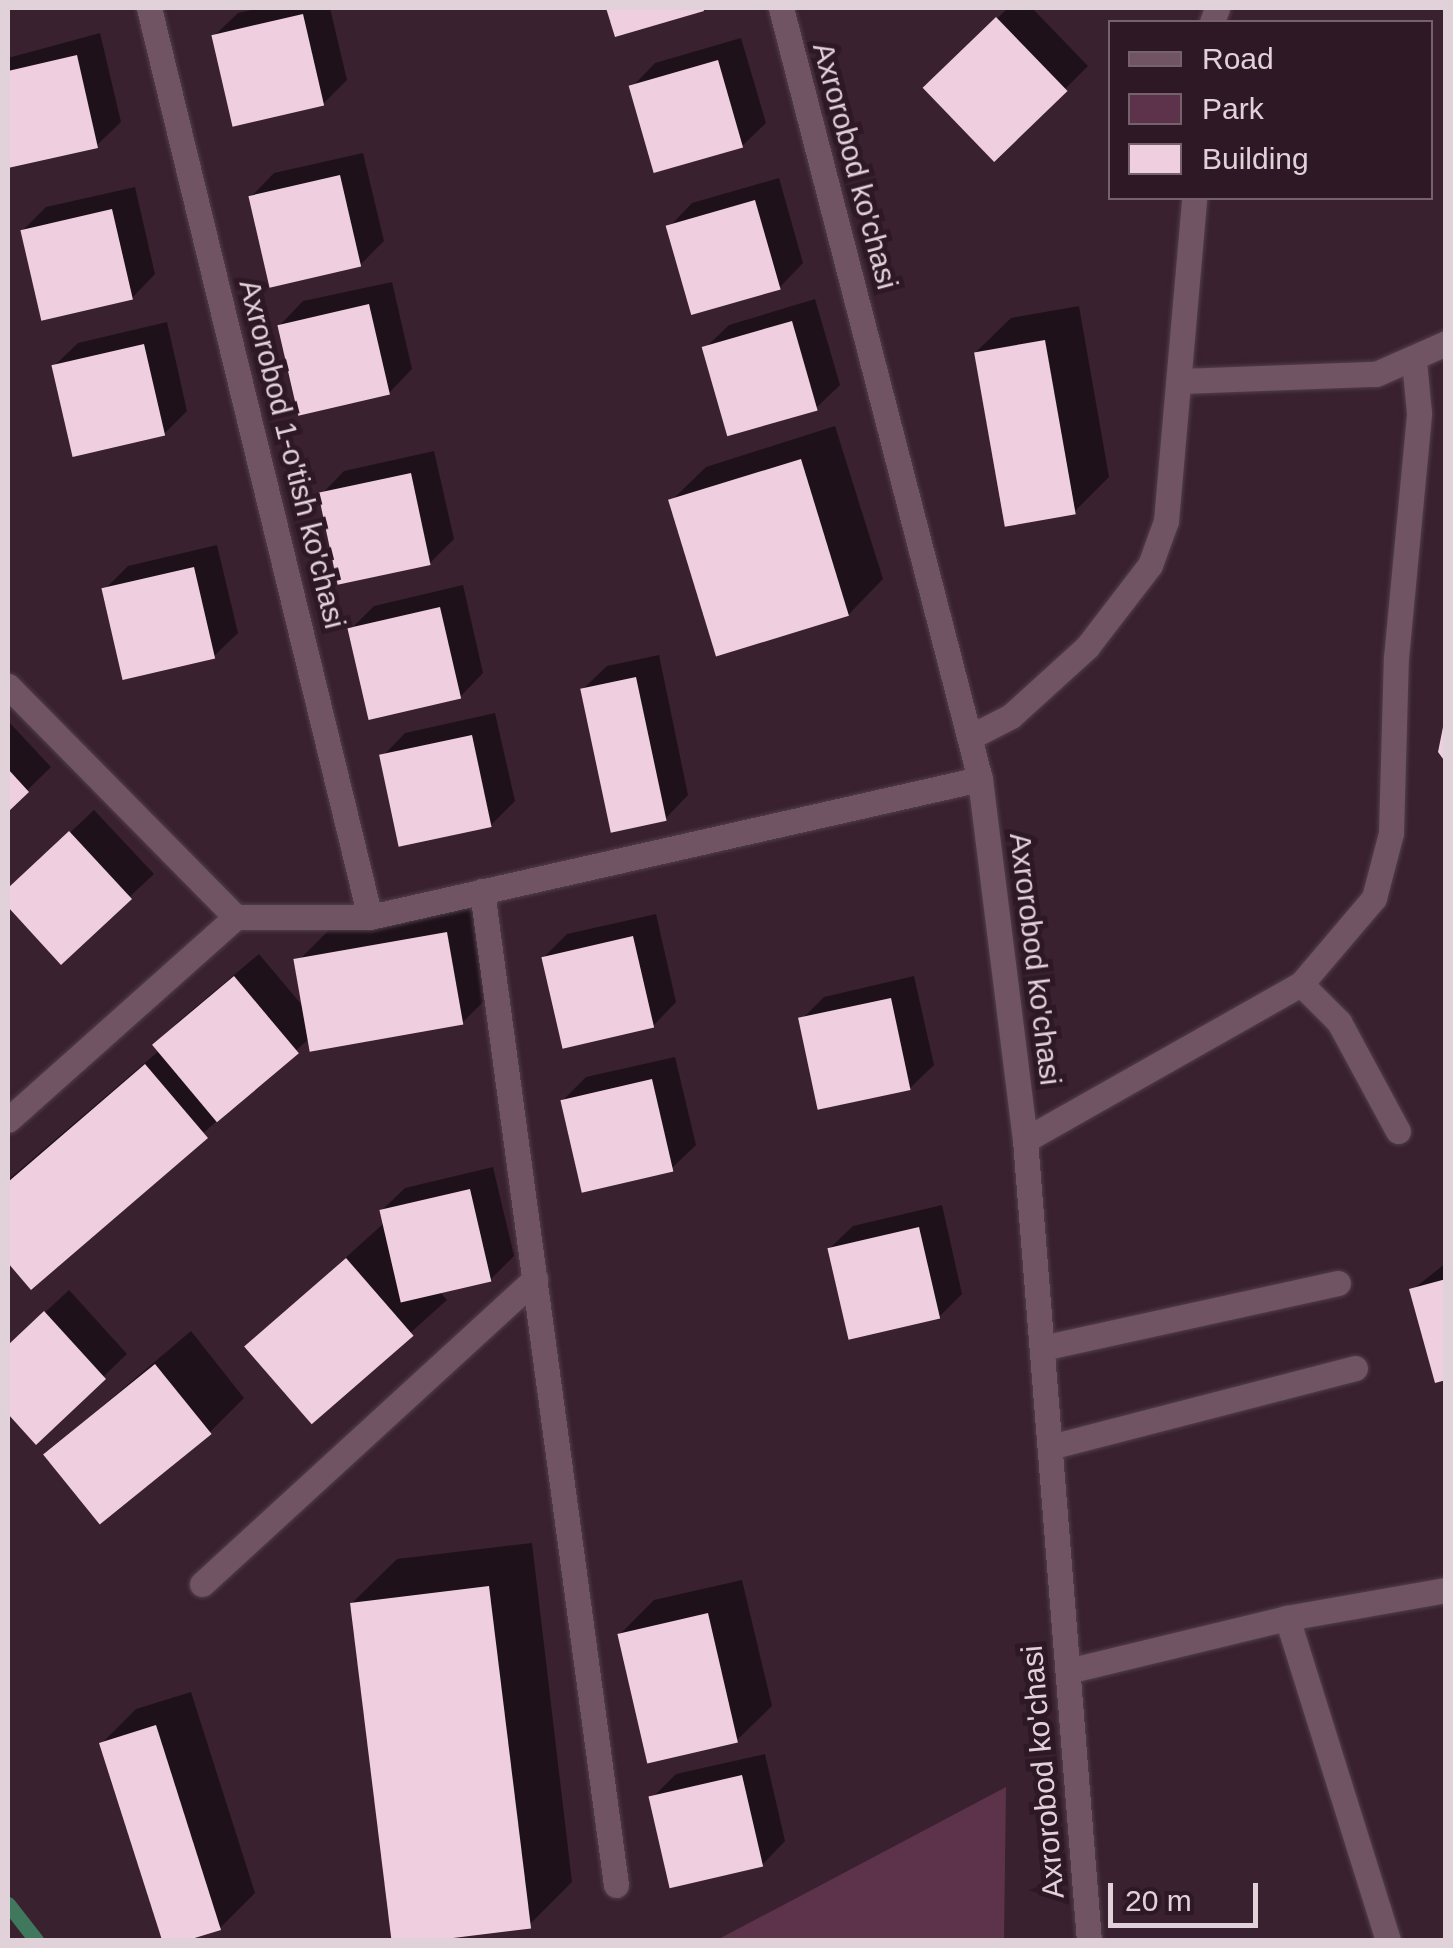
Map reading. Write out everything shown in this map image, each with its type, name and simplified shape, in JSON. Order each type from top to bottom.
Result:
[{"type":"street","name":"Axrorobod 1-o'tish ko'chasi","points":[[150,8],[370,916]]},
{"type":"street","name":"Axrorobod ko'chasi","points":[[781,8],[980,779],[1024,1140],[1089,1940]]},
{"type":"street","points":[[970,737],[1011,716],[1087,648],[1150,565],[1166,521],[1194,200]]},
{"type":"street","points":[[1181,382],[1376,374],[1414,361],[1446,342]]},
{"type":"street","points":[[1024,1140],[1302,984],[1374,898],[1391,833],[1396,658],[1419,413],[1414,361]]},
{"type":"street","points":[[8,686],[236,917]]},
{"type":"street","points":[[8,1120],[236,917],[370,916],[980,779]]},
{"type":"street","points":[[482,891],[616,1885]]},
{"type":"street","points":[[1302,984],[1339,1022],[1398,1131]]},
{"type":"street","points":[[202,1584],[535,1279]]},
{"type":"street","points":[[1042,1348],[1338,1283]]},
{"type":"street","points":[[1050,1448],[1355,1368]]},
{"type":"street","points":[[1068,1671],[1287,1618],[1446,1590]]},
{"type":"street","points":[[1287,1618],[1388,1940]]},
{"type":"green space","points":[[1006,1787],[1004,1940],[717,1940]]},
{"type":"building","points":[[606,8],[703,8],[704,11],[615,37]]},
{"type":"building","points":[[303,14],[324,106],[233,127],[211,35]]},
{"type":"building","points":[[996,17],[1068,91],[994,162],[923,88]]},
{"type":"building","points":[[77,55],[98,148],[8,168],[8,71]]},
{"type":"building","points":[[718,60],[743,147],[654,173],[629,86]]},
{"type":"building","points":[[340,175],[361,267],[270,288],[248,196]]},
{"type":"building","points":[[755,200],[781,289],[691,315],[666,226]]},
{"type":"building","points":[[112,209],[133,300],[41,321],[20,230]]},
{"type":"building","points":[[369,304],[390,395],[298,416],[277,325]]},
{"type":"building","points":[[792,321],[818,410],[727,436],[702,347]]},
{"type":"building","points":[[1045,340],[1076,514],[1005,527],[974,353]]},
{"type":"building","points":[[144,344],[165,436],[73,457],[51,365]]},
{"type":"building","points":[[801,459],[849,616],[716,656],[668,500]]},
{"type":"building","points":[[411,473],[431,565],[338,585],[318,493]]},
{"type":"building","points":[[194,567],[215,659],[123,680],[101,588]]},
{"type":"building","points":[[440,607],[461,699],[369,720],[347,628]]},
{"type":"building","points":[[636,677],[667,821],[611,833],[580,689]]},
{"type":"building","points":[[1446,722],[1446,763],[1438,752]]},
{"type":"building","points":[[472,735],[492,827],[399,847],[379,755]]},
{"type":"building","points":[[8,769],[29,792],[8,812]]},
{"type":"building","points":[[69,831],[132,899],[61,965],[8,907],[8,888]]},
{"type":"building","points":[[447,932],[463,1025],[310,1052],[293,959]]},
{"type":"building","points":[[633,936],[654,1028],[563,1049],[541,957]]},
{"type":"building","points":[[234,976],[299,1053],[217,1122],[152,1045]]},
{"type":"building","points":[[891,998],[911,1090],[818,1110],[798,1018]]},
{"type":"building","points":[[145,1064],[208,1138],[31,1290],[8,1263],[8,1182]]},
{"type":"building","points":[[652,1079],[673,1172],[582,1193],[560,1100]]},
{"type":"building","points":[[470,1189],[491,1282],[401,1302],[379,1210]]},
{"type":"building","points":[[919,1227],[940,1319],[849,1340],[827,1248]]},
{"type":"building","points":[[346,1258],[414,1336],[312,1424],[244,1347]]},
{"type":"building","points":[[1446,1279],[1446,1380],[1435,1383],[1409,1289]]},
{"type":"building","points":[[44,1311],[106,1379],[36,1445],[8,1414],[8,1345]]},
{"type":"building","points":[[155,1364],[212,1434],[100,1525],[43,1455]]},
{"type":"building","points":[[489,1586],[531,1928],[437,1940],[391,1940],[350,1603]]},
{"type":"building","points":[[708,1613],[738,1743],[647,1764],[617,1634]]},
{"type":"building","points":[[156,1725],[221,1930],[188,1940],[162,1940],[99,1743]]},
{"type":"building","points":[[742,1775],[763,1867],[670,1888],[648,1797]]},
{"type":"waterway","points":[[8,1904],[36,1940]]}]
